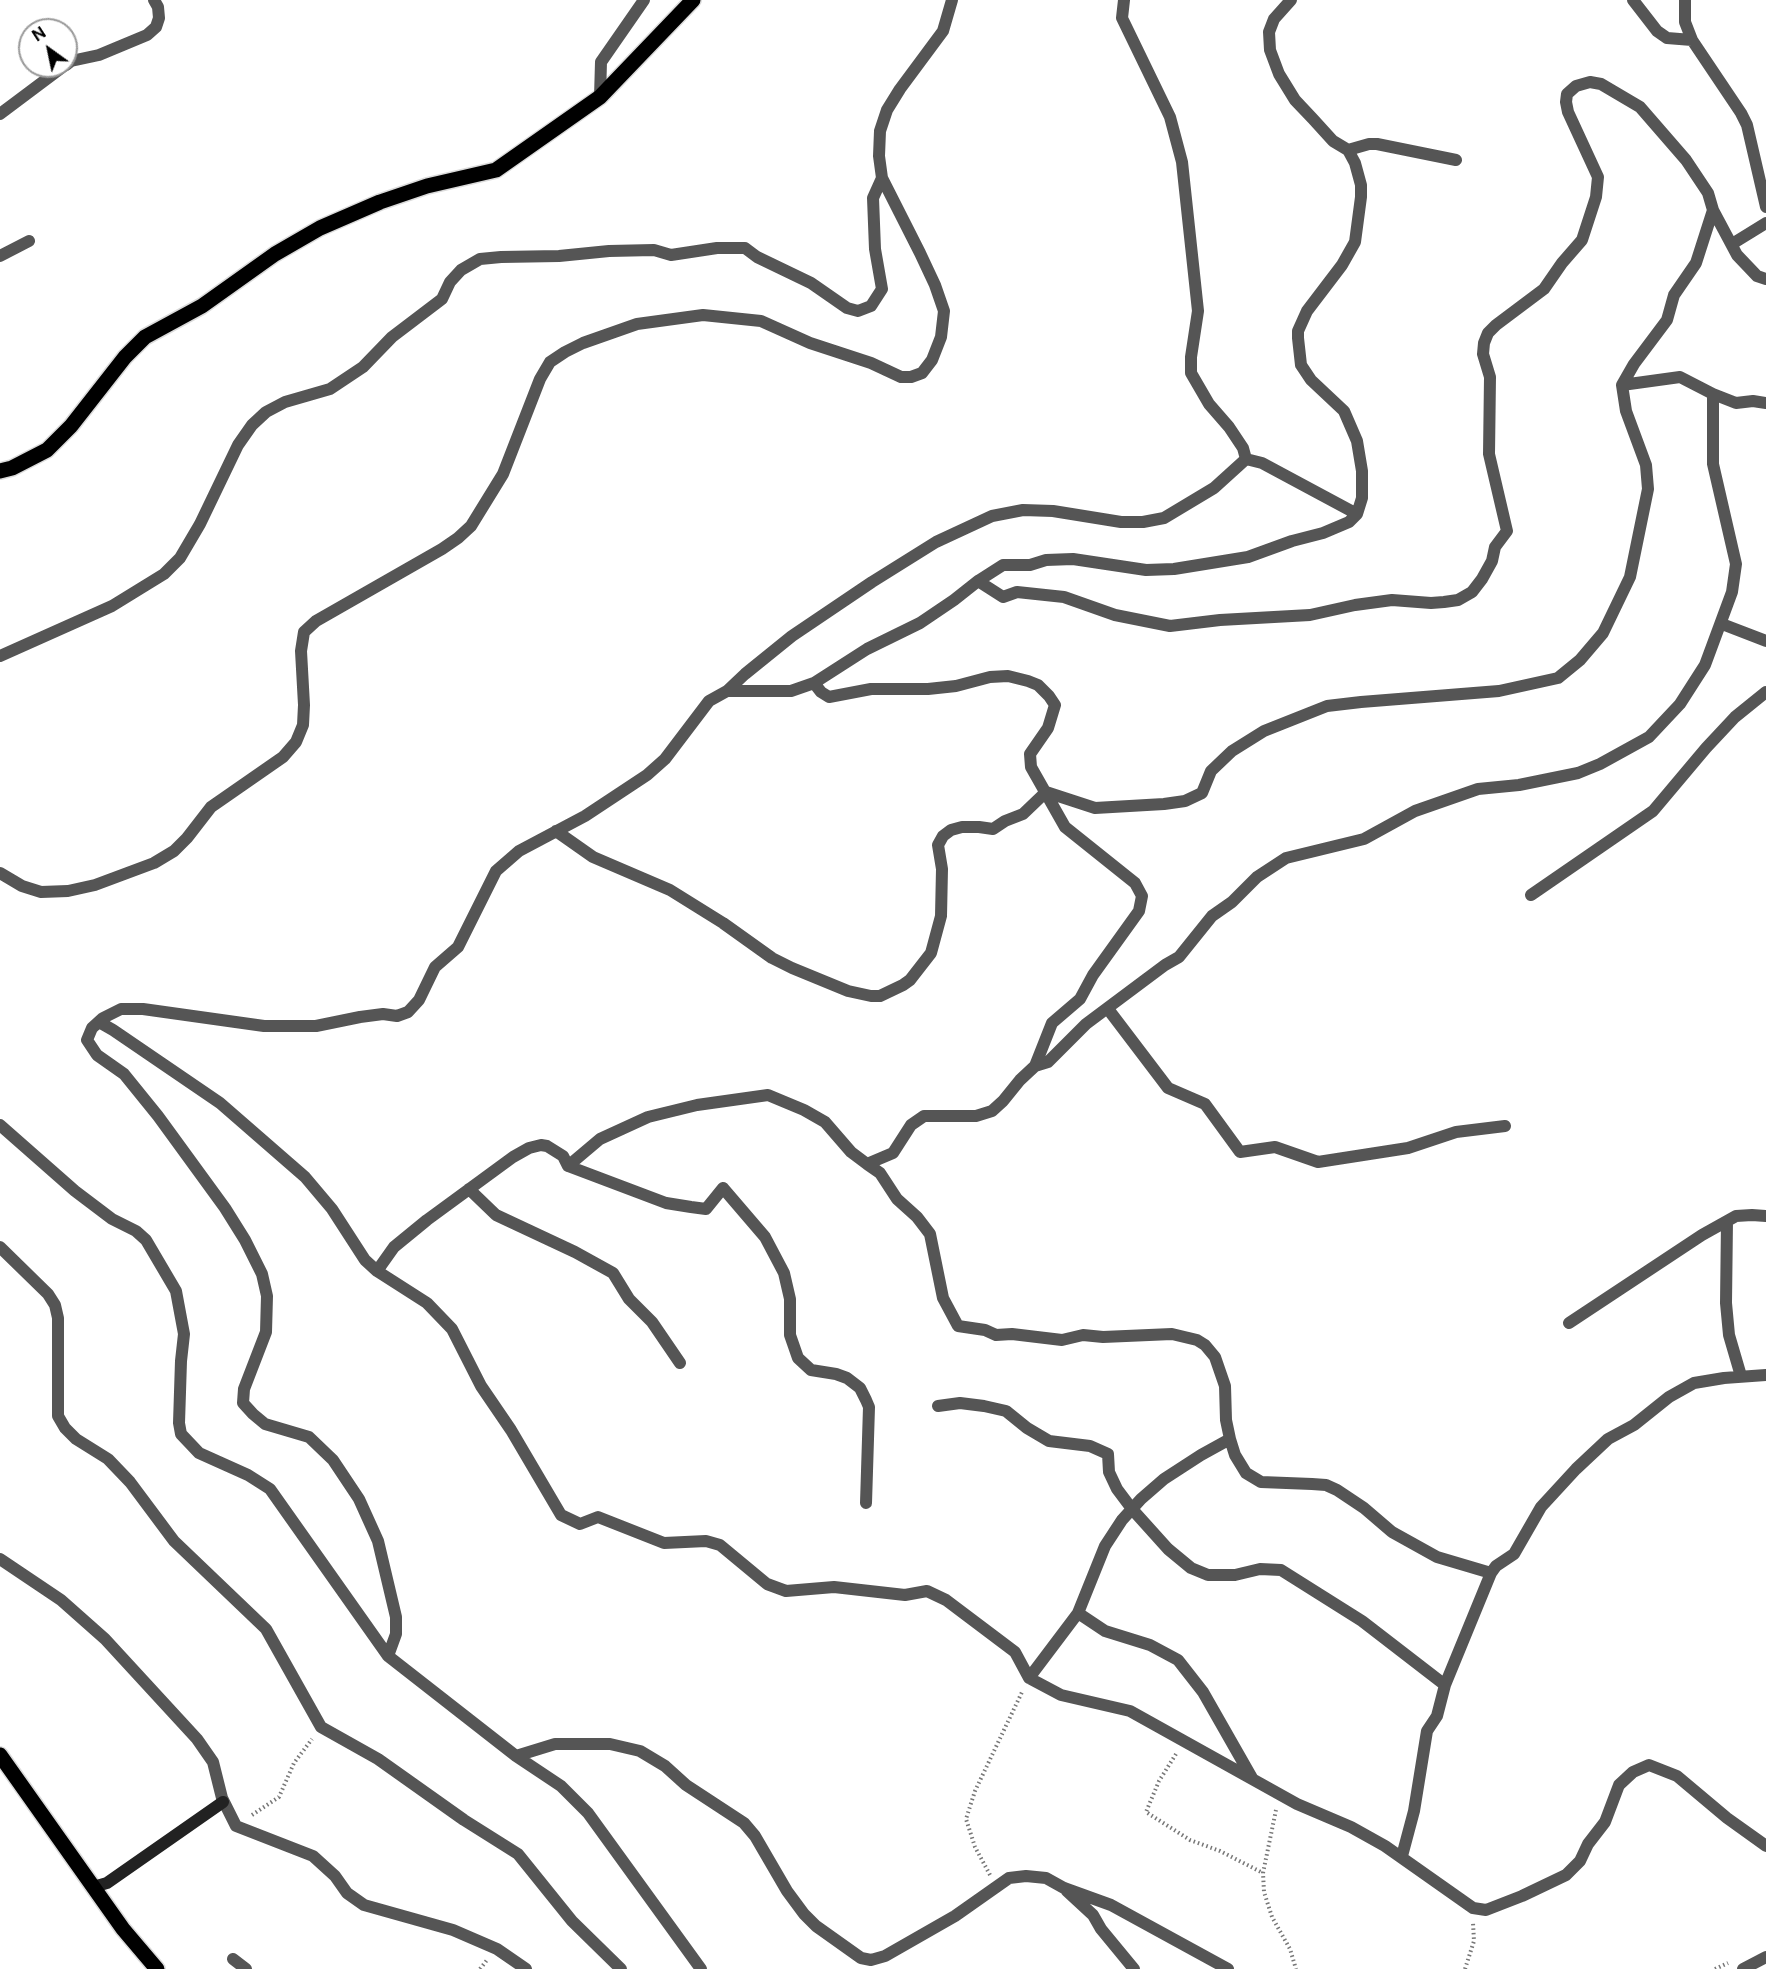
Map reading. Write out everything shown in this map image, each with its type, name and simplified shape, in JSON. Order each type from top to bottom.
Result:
[{"type":"main road","points":[[0,471],[12,468],[47,450],[71,426],[125,357],[145,337],[202,306],[275,254],[320,228],[380,202],[427,186],[496,171],[600,97],[693,0]]},
{"type":"main road","points":[[0,1755],[123,1929],[157,1969]]},
{"type":"street","points":[[78,60],[99,55],[147,35],[156,27],[159,18],[158,7],[154,0]]},
{"type":"street","points":[[600,97],[601,62],[644,0]]},
{"type":"street","points":[[0,873],[22,886],[41,892],[68,891],[95,885],[154,863],[181,844],[211,807],[283,757],[296,742],[303,724],[301,651],[304,632],[332,611],[442,549],[471,526],[503,474],[540,379],[550,362],[565,352],[583,343],[637,324],[703,315],[760,321],[810,343],[871,363],[901,377],[911,377],[922,373],[932,360],[941,337],[944,311],[935,285],[882,178],[879,156],[880,131],[887,110],[900,88],[943,31],[952,0]]},
{"type":"street","points":[[1124,0],[1122,18],[1170,117],[1182,162],[1198,311],[1191,373],[1209,404],[1243,448],[1246,459]]},
{"type":"street","points":[[727,691],[791,691],[814,683],[867,649],[920,623],[1003,565],[1030,565],[1046,560],[1073,559],[1146,570],[1174,569],[1248,557],[1349,522],[1357,514],[1362,498],[1357,441],[1344,411],[1311,380],[1301,365],[1298,338],[1307,311],[1342,266],[1355,242],[1361,185],[1355,163],[1348,150],[1333,141],[1295,100],[1279,74],[1270,50],[1269,32],[1274,19],[1291,0]]},
{"type":"street","points":[[1633,0],[1657,31],[1667,38],[1692,40]]},
{"type":"street","points":[[1685,0],[1685,22],[1692,40],[1747,125],[1766,207]]},
{"type":"street","points":[[0,114],[48,78]]},
{"type":"street","points":[[978,581],[1003,597],[1017,592],[1064,597],[1115,615],[1170,626],[1220,620],[1310,615],[1392,600],[1431,603],[1458,600],[1472,592],[1492,561],[1495,547],[1508,531],[1489,454],[1490,377],[1483,354],[1488,333],[1544,288],[1582,240],[1596,197],[1598,177],[1568,112],[1566,94],[1576,86],[1590,82],[1601,84],[1640,107],[1686,160],[1708,193],[1713,210],[1746,267],[1757,276],[1766,279]]},
{"type":"street","points":[[1348,150],[1377,144],[1456,160]]},
{"type":"street","points":[[0,657],[112,606],[164,574],[180,558],[208,508],[238,445],[252,425],[266,412],[285,402],[330,389],[363,367],[392,338],[442,299],[450,282],[461,270],[480,259],[654,250],[671,255],[717,248],[745,248],[757,257],[811,283],[847,308],[858,311],[871,306],[882,289],[875,249],[873,198],[882,178]]},
{"type":"street","points":[[1046,792],[1095,808],[1185,801],[1202,793],[1211,771],[1232,751],[1264,731],[1327,706],[1499,691],[1558,678],[1580,660],[1603,633],[1630,577],[1648,489],[1646,465],[1626,411],[1622,385],[1634,364],[1666,320],[1674,295],[1696,263],[1713,210]]},
{"type":"street","points":[[1732,244],[1766,223]]},
{"type":"street","points":[[0,256],[29,241]]},
{"type":"street","points":[[1622,385],[1680,377],[1736,403],[1753,401],[1766,404]]},
{"type":"street","points":[[1035,1066],[1048,1062],[1086,1024],[1179,957],[1212,916],[1232,902],[1257,877],[1286,858],[1364,839],[1415,811],[1478,789],[1519,785],[1578,772],[1600,764],[1649,737],[1680,704],[1705,665],[1732,592],[1736,564],[1713,464],[1713,394]]},
{"type":"street","points":[[1246,459],[1262,463],[1357,514]]},
{"type":"street","points":[[388,1656],[396,1634],[396,1617],[378,1541],[359,1499],[333,1460],[309,1437],[265,1424],[243,1403],[244,1389],[266,1332],[267,1296],[262,1274],[225,1208],[158,1116],[124,1074],[97,1055],[87,1040],[92,1028],[121,1009],[143,1009],[264,1026],[316,1026],[383,1014],[397,1016],[408,1012],[419,1000],[435,967],[458,947],[496,871],[519,851],[617,796],[647,775],[665,759],[709,701],[727,691],[792,636],[872,582],[936,542],[993,516],[1023,510],[1053,511],[1121,522],[1143,522],[1164,518],[1214,488],[1246,459]]},
{"type":"street","points":[[1722,624],[1766,641]]},
{"type":"street","points":[[814,683],[821,692],[829,697],[871,689],[928,689],[956,686],[990,677],[1008,676],[1038,685],[1055,705],[1048,728],[1030,754],[1029,761],[1059,820],[1076,838],[1130,878],[1142,896],[1139,910],[1093,975],[1080,999],[1052,1023],[1035,1066],[1003,1101],[992,1111],[976,1116],[924,1116],[911,1125],[893,1153],[867,1164]]},
{"type":"street","points":[[1531,894],[1653,811],[1735,717],[1766,692]]},
{"type":"street","points":[[556,831],[593,857],[644,878],[678,896],[782,963],[848,991],[880,996],[910,980],[925,963],[935,945],[941,916],[942,869],[938,845],[943,836],[951,830],[962,827],[979,826],[993,829],[1023,814],[1046,792]]},
{"type":"street","points":[[1108,1009],[1168,1088],[1205,1104],[1240,1152],[1275,1147],[1318,1162],[1408,1148],[1456,1132],[1505,1126]]},
{"type":"street","points":[[99,1022],[220,1103],[274,1149],[305,1177],[332,1209],[365,1260],[377,1271],[427,1303],[452,1329],[481,1386],[511,1430],[561,1515],[580,1524],[598,1517],[664,1543],[706,1541],[720,1545],[755,1577],[775,1589],[786,1591],[834,1587],[905,1595],[927,1591],[946,1600],[1015,1652],[1029,1678],[1061,1695],[1130,1711],[1297,1804],[1351,1827],[1402,1856],[1473,1908],[1486,1910],[1566,1875],[1580,1861],[1588,1844],[1605,1822],[1619,1785],[1633,1772],[1649,1765],[1677,1776],[1727,1818],[1766,1846]]},
{"type":"street","points":[[568,1166],[600,1139],[648,1117],[697,1105],[768,1095],[804,1110],[825,1122],[851,1152],[880,1173],[897,1199],[917,1217],[930,1234],[943,1298],[958,1326],[985,1330],[996,1335],[1028,1335],[1062,1340],[1083,1335],[1122,1337],[1172,1334],[1197,1340],[1205,1345],[1215,1357],[1225,1386],[1226,1420],[1230,1439],[1235,1455],[1246,1473],[1261,1482],[1326,1485],[1364,1508],[1392,1532],[1437,1557],[1491,1573]]},
{"type":"street","points":[[0,1125],[75,1191],[112,1219],[136,1231],[146,1240],[176,1291],[184,1334],[179,1423],[181,1434],[198,1453],[248,1475],[270,1489],[388,1656],[516,1756],[561,1786],[588,1813],[701,1969]]},
{"type":"street","points":[[377,1271],[394,1247],[513,1157],[529,1148],[541,1145],[563,1156],[568,1166],[666,1203],[706,1209],[723,1188],[765,1237],[784,1273],[790,1299],[790,1335],[798,1358],[812,1370],[847,1378],[860,1388],[866,1400],[869,1407],[866,1503]]},
{"type":"street","points":[[469,1190],[495,1215],[575,1252],[613,1273],[629,1299],[652,1322],[680,1363]]},
{"type":"street","points":[[1569,1323],[1702,1234],[1744,1215],[1766,1216]]},
{"type":"street","points":[[1727,1221],[1726,1303],[1729,1335],[1741,1376]]},
{"type":"street","points":[[0,1247],[48,1294],[55,1305],[58,1318],[58,1416],[65,1428],[76,1439],[108,1459],[130,1482],[174,1541],[266,1629],[321,1727],[378,1759],[464,1820],[518,1854],[572,1921],[621,1969]]},
{"type":"street","points":[[1402,1856],[1414,1811],[1427,1731],[1437,1716],[1445,1685],[1491,1573],[1496,1566],[1514,1554],[1541,1507],[1576,1469],[1608,1440],[1634,1425],[1669,1396],[1708,1380],[1766,1375]]},
{"type":"street","points":[[938,1406],[960,1403],[1006,1411],[1027,1428],[1049,1441],[1090,1446],[1108,1454],[1109,1472],[1132,1509],[1168,1549],[1191,1568],[1208,1575],[1234,1575],[1260,1569],[1281,1570],[1362,1621],[1445,1685]]},
{"type":"street","points":[[1029,1678],[1078,1613],[1105,1546],[1122,1520],[1164,1479],[1230,1439]]},
{"type":"street","points":[[0,1558],[61,1600],[105,1639],[197,1739],[213,1762],[223,1802],[236,1826],[313,1856],[335,1876],[347,1893],[364,1905],[453,1930],[496,1949],[526,1969]]},
{"type":"street","points":[[1078,1613],[1105,1631],[1150,1645],[1178,1660],[1203,1692],[1252,1779]]},
{"type":"street","points":[[516,1756],[555,1744],[610,1744],[640,1751],[665,1766],[686,1785],[744,1823],[755,1836],[786,1891],[804,1914],[854,1954],[871,1964],[955,1916],[1010,1878],[1026,1876],[1046,1878],[1064,1888],[1112,1905],[1228,1969]]},
{"type":"street","points":[[93,1887],[107,1883],[223,1802]]},
{"type":"street","points":[[1064,1888],[1093,1915],[1134,1969]]},
{"type":"street","points":[[1743,1969],[1766,1957]]},
{"type":"street","points":[[233,1959],[246,1969]]},
{"type":"path","points":[[996,1886],[975,1846],[966,1819],[975,1791],[1029,1678]]},
{"type":"path","points":[[236,1826],[279,1797],[294,1763],[321,1727]]},
{"type":"path","points":[[1184,1742],[1159,1781],[1146,1812],[1190,1840],[1220,1851],[1263,1873]]},
{"type":"path","points":[[1278,1793],[1275,1819],[1263,1873],[1264,1892],[1272,1917],[1290,1949],[1296,1969]]},
{"type":"path","points":[[1465,1969],[1474,1941],[1473,1908]]}]
